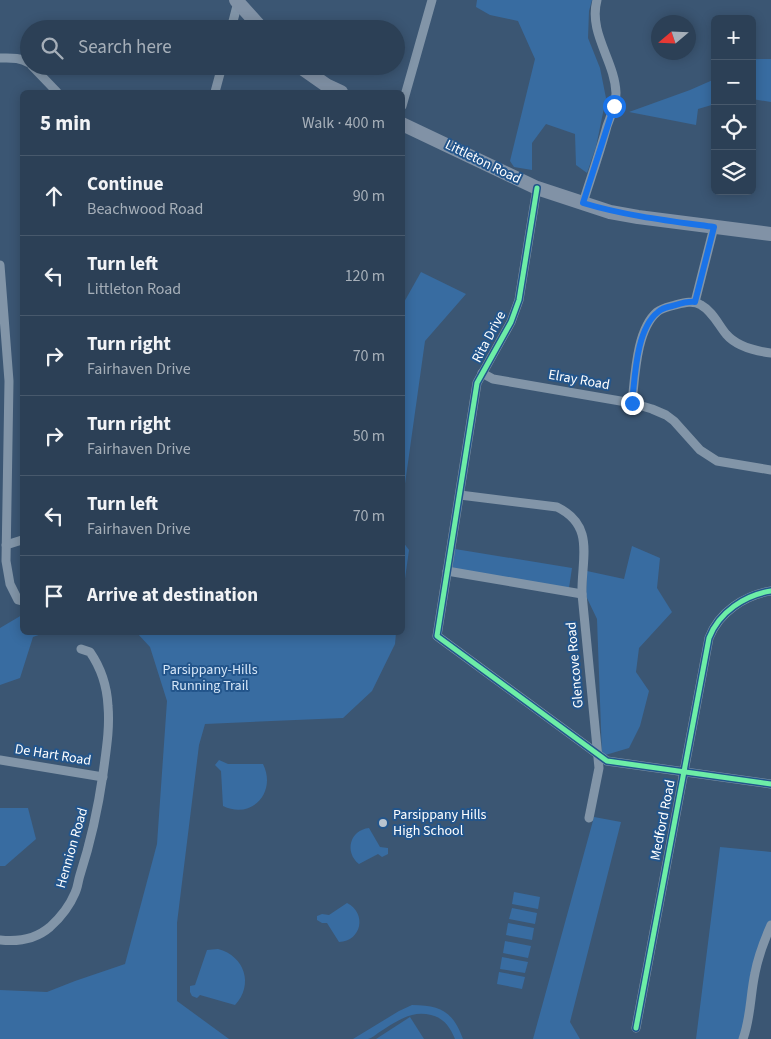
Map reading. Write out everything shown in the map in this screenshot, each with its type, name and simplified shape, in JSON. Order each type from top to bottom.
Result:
[{"type":"main road","points":[[237,1],[254,20]]},
{"type":"main road","points":[[312,75],[337,90]]},
{"type":"main road","name":"Littleton Road","points":[[405,125],[537,188],[610,212],[771,234]]},
{"type":"street","points":[[405,95],[432,0]]},
{"type":"street","points":[[583,203],[613,111],[615,97],[612,73],[599,37],[596,22],[597,0]]},
{"type":"street","points":[[233,20],[237,1]]},
{"type":"street","points":[[0,58],[20,59]]},
{"type":"street","points":[[41,75],[55,90]]},
{"type":"street","points":[[216,90],[220,75]]},
{"type":"street","name":"Rita Drive","points":[[537,188],[519,300],[511,322],[477,383],[437,636],[597,753]]},
{"type":"street","points":[[695,302],[714,227]]},
{"type":"street","points":[[0,265],[9,381],[3,481],[7,572],[10,584],[20,600]]},
{"type":"street","points":[[632,403],[637,360],[645,327],[662,309],[681,303],[695,302],[700,304],[732,339],[754,350],[771,354]]},
{"type":"street","name":"Elray Road","points":[[482,373],[493,379],[632,403],[652,409],[674,421],[700,450],[717,461],[771,470]]},
{"type":"street","name":"Glencove Road","points":[[460,495],[557,507],[567,512],[576,521],[583,533],[585,548],[582,569],[582,594],[597,753]]},
{"type":"street","points":[[6,545],[20,541]]},
{"type":"street","points":[[447,571],[582,594]]},
{"type":"street","name":"Medford Road","points":[[636,1028],[707,648],[712,631],[725,614],[738,603],[754,595],[771,591]]},
{"type":"street","name":"Hennion Road","points":[[0,940],[21,940],[42,933],[51,926],[75,893],[91,841],[98,808],[109,724],[106,687],[102,672],[90,652],[81,649]]},
{"type":"street","points":[[597,753],[608,761],[771,784]]},
{"type":"street","points":[[589,818],[599,768],[597,753]]},
{"type":"street","name":"De Hart Road","points":[[0,760],[102,777]]},
{"type":"street","points":[[743,1039],[750,1016],[754,974],[771,925]]},
{"type":"green space","points":[[477,0],[592,0],[589,11],[588,38],[600,68],[606,98],[596,147],[587,173],[576,165],[575,134],[546,124],[532,143],[532,170],[514,167],[510,161],[535,59],[518,21],[490,15],[476,7]]},
{"type":"green space","points":[[756,59],[771,59],[771,102],[756,100]]},
{"type":"green space","points":[[711,81],[711,105],[698,109],[696,125],[629,112]]},
{"type":"green space","points":[[421,272],[466,294],[425,341],[405,484],[405,300]]},
{"type":"green space","points":[[405,545],[409,550],[405,579]]},
{"type":"green space","points":[[632,546],[660,558],[657,588],[672,612],[639,648],[636,672],[649,691],[640,726],[629,748],[602,756],[597,619],[586,596],[587,571],[624,579]]},
{"type":"green space","points":[[455,549],[572,568],[569,588],[452,569]]},
{"type":"green space","points":[[20,616],[20,635],[38,635],[33,637],[20,678],[0,685],[0,628]]},
{"type":"green space","name":"Parsippany-Hills Running Trail","points":[[139,635],[396,635],[395,644],[372,691],[343,718],[205,724],[199,745],[177,923],[177,1001],[229,1039],[0,1039],[0,990],[47,992],[125,964],[157,844],[167,701],[150,647]]},
{"type":"green space","points":[[219,760],[228,764],[263,764],[267,784],[259,801],[243,809],[223,806],[221,771],[215,765]]},
{"type":"green space","points":[[0,808],[28,808],[36,839],[5,866],[0,866]]},
{"type":"green space","points":[[594,817],[621,822],[570,1022],[580,1039],[533,1039]]},
{"type":"green space","points":[[369,828],[380,847],[388,848],[388,854],[382,857],[378,854],[359,864],[352,854],[351,842],[357,833]]},
{"type":"green space","points":[[720,847],[771,852],[771,926],[742,1039],[696,1039]]},
{"type":"green space","points":[[514,892],[540,897],[538,909],[512,904]]},
{"type":"green space","points":[[347,903],[357,913],[359,926],[353,937],[339,942],[327,923],[317,920],[317,916],[322,914],[329,915]]},
{"type":"green space","points":[[512,908],[537,913],[535,924],[509,919]]},
{"type":"green space","points":[[508,923],[534,928],[532,940],[506,935]]},
{"type":"green space","points":[[505,941],[531,946],[528,958],[503,953]]},
{"type":"green space","points":[[218,949],[235,958],[244,972],[244,989],[235,1005],[200,995],[197,998],[192,996],[190,992],[190,986],[195,985],[207,950]]},
{"type":"green space","points":[[502,957],[528,962],[525,973],[500,969]]},
{"type":"green space","points":[[499,972],[525,977],[522,989],[497,984]]},
{"type":"green space","points":[[412,1005],[422,1005],[445,1012],[455,1022],[463,1039],[455,1039],[449,1027],[440,1018],[416,1014],[403,1018],[369,1039],[353,1039],[399,1011]]},
{"type":"green space","points":[[410,1017],[424,1039],[376,1039]]},
{"type":"cycle path","points":[[537,188],[519,300],[511,322],[477,383],[437,636],[607,761],[771,784]]},
{"type":"cycle path","points":[[636,1028],[709,638],[719,620],[734,606],[752,596],[771,591]]},
{"type":"place","name":"Parsippany Hills High School","points":[[383,823]]},
{"type":"route","points":[[614,106],[583,203],[610,212],[714,227],[695,302],[681,303],[662,309],[645,327],[637,360],[632,403]]}]
